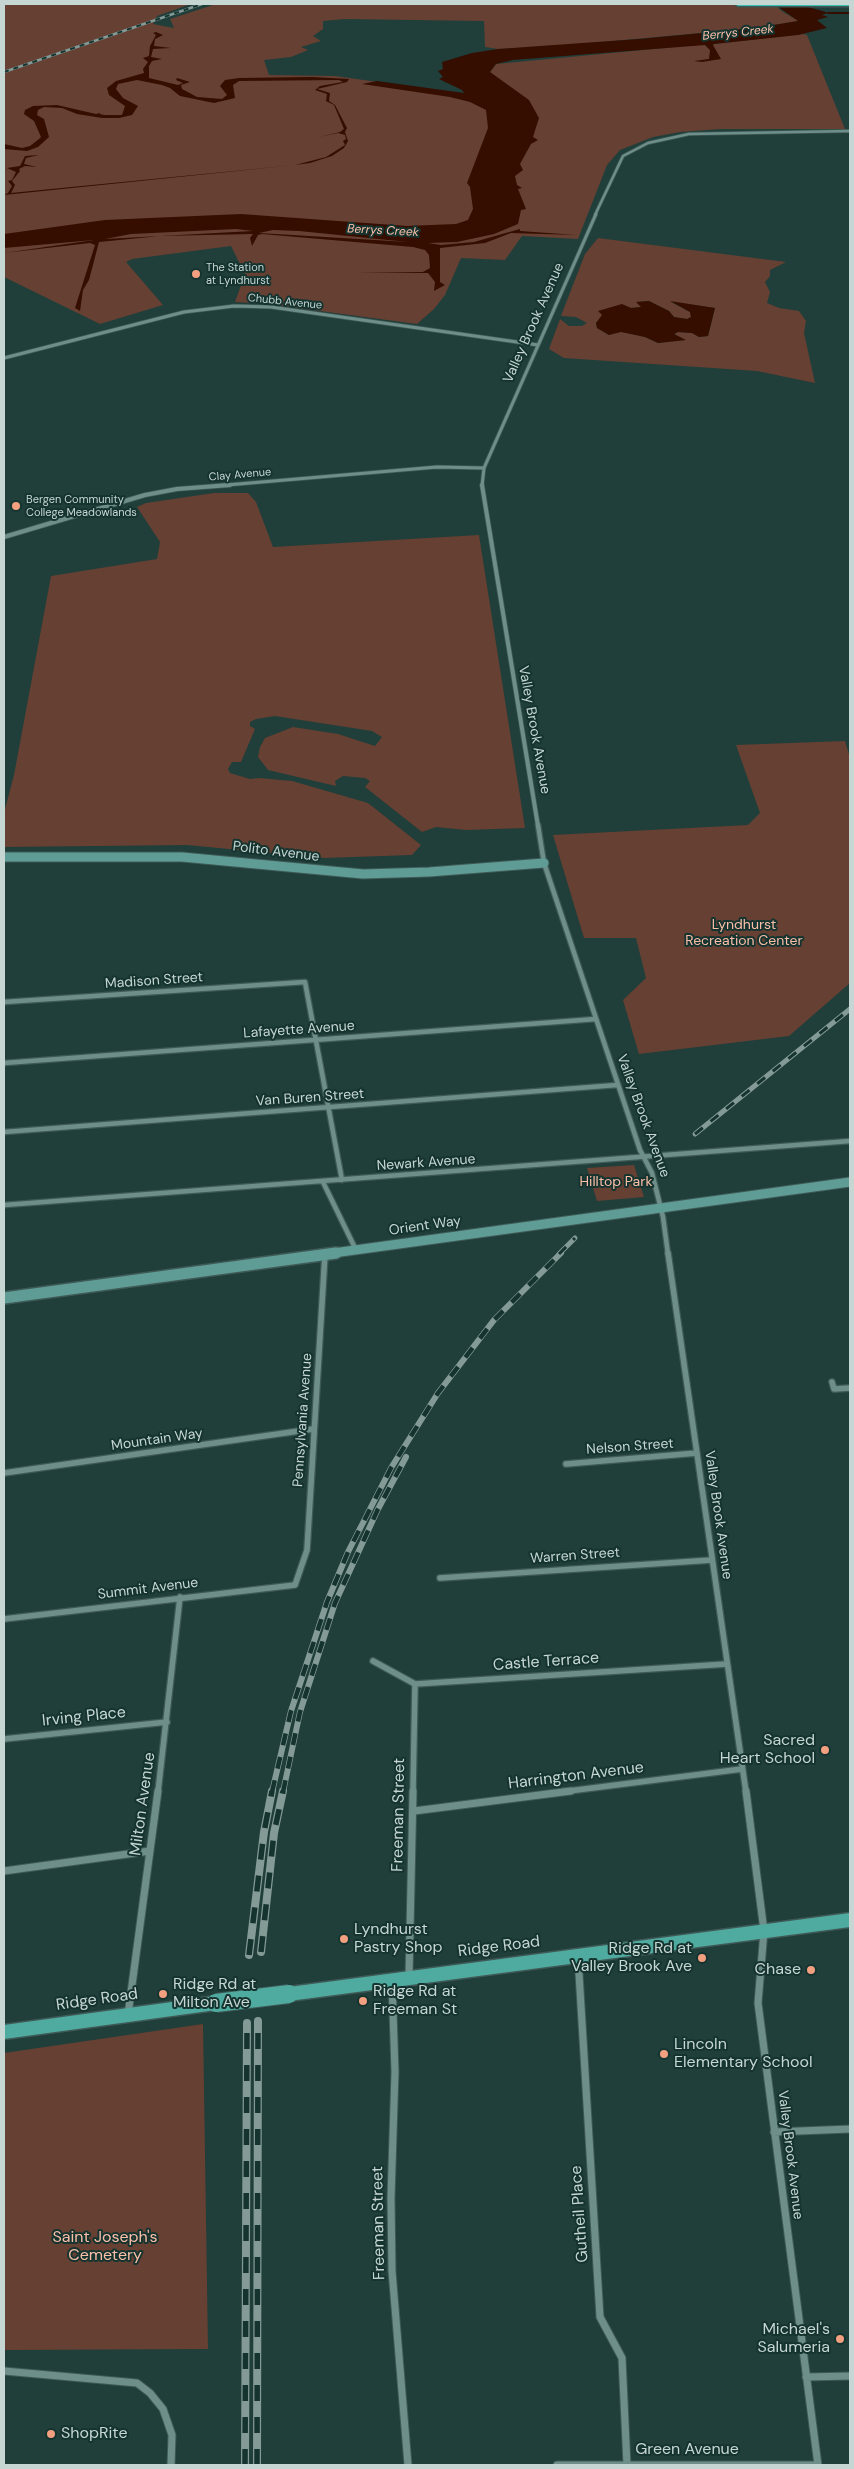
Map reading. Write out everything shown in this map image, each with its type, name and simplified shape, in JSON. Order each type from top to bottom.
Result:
[{"type":"highway","points":[[738,4],[850,4]]},
{"type":"main road","name":"Ridge Road","points":[[4,2032],[850,1920]]},
{"type":"street","name":"Valley Brook Avenue","points":[[818,2465],[758,2003],[764,1931],[661,1207],[652,1173],[640,1150],[617,1085],[544,863],[482,484],[484,468],[613,173],[623,156],[657,140],[696,134],[850,131]]},
{"type":"street","name":"Chubb Avenue","points":[[4,358],[184,312],[234,306],[270,307],[538,345]]},
{"type":"street","name":"Clay Avenue","points":[[4,537],[146,495],[175,490],[437,467],[484,468]]},
{"type":"street","name":"Polito Avenue","points":[[4,857],[192,858],[298,870],[363,874],[429,872],[544,863]]},
{"type":"street","name":"Madison Street","points":[[4,1002],[305,982],[317,1040]]},
{"type":"street","name":"Lafayette Avenue","points":[[4,1063],[596,1019]]},
{"type":"street","points":[[317,1040],[342,1180]]},
{"type":"street","name":"Van Buren Street","points":[[4,1132],[617,1085]]},
{"type":"street","name":"Newark Avenue","points":[[4,1206],[850,1141]]},
{"type":"street","points":[[323,1182],[356,1250]]},
{"type":"street","name":"Orient Way","points":[[4,1298],[850,1182]]},
{"type":"street","name":"Pennsylvania Avenue","points":[[295,1585],[306,1550],[325,1254]]},
{"type":"street","points":[[832,1382],[834,1389],[850,1388]]},
{"type":"street","name":"Mountain Way","points":[[4,1473],[313,1429]]},
{"type":"street","name":"Nelson Street","points":[[566,1464],[697,1453]]},
{"type":"street","name":"Warren Street","points":[[440,1578],[712,1560]]},
{"type":"street","name":"Summit Avenue","points":[[4,1619],[295,1585]]},
{"type":"street","name":"Milton Avenue","points":[[128,2015],[167,1722],[180,1597]]},
{"type":"street","points":[[372,1661],[415,1684]]},
{"type":"street","name":"Castle Terrace","points":[[415,1684],[727,1664]]},
{"type":"street","name":"Freeman Street","points":[[409,1978],[414,1811],[415,1684]]},
{"type":"street","name":"Irving Place","points":[[4,1739],[167,1722]]},
{"type":"street","name":"Harrington Avenue","points":[[414,1811],[742,1769]]},
{"type":"street","points":[[4,1871],[150,1851]]},
{"type":"street","name":"Gutheil Place","points":[[578,1956],[600,2317],[622,2358],[627,2465]]},
{"type":"street","name":"Freeman Street","points":[[392,1980],[395,2072],[391,2178],[392,2271],[408,2465]]},
{"type":"street","points":[[774,2132],[850,2129]]},
{"type":"street","points":[[4,2371],[136,2383],[150,2393],[163,2409],[172,2435],[171,2465]]},
{"type":"street","points":[[806,2376],[850,2376]]},
{"type":"street","name":"Green Avenue","points":[[557,2465],[818,2465]]},
{"type":"green space","points":[[4,4],[191,4],[157,16],[153,24],[174,28],[170,19],[216,4],[778,5],[777,7],[783,12],[799,21],[755,28],[547,47],[498,49],[485,47],[484,21],[345,19],[323,21],[323,29],[313,36],[321,41],[301,47],[308,50],[291,57],[264,60],[269,75],[335,76],[464,94],[527,99],[490,72],[496,64],[696,45],[705,45],[710,50],[710,59],[697,61],[720,59],[712,45],[714,44],[803,34],[807,35],[845,129],[721,129],[680,132],[653,137],[620,150],[607,165],[578,239],[522,236],[505,260],[461,258],[445,295],[434,309],[417,324],[268,304],[235,302],[245,274],[231,246],[132,259],[126,262],[163,305],[100,324],[4,277]]},
{"type":"green space","points":[[598,238],[786,262],[770,270],[770,276],[765,282],[770,292],[767,303],[779,308],[799,311],[806,321],[804,333],[815,383],[757,371],[564,358],[549,349],[560,319],[569,326],[582,326],[587,323],[576,317],[561,316],[585,254]],"holes":[[[649,301],[669,311],[674,317],[687,319],[691,317],[690,312],[671,302],[715,308],[708,336],[699,337],[692,333],[678,332],[674,334],[685,340],[658,343],[645,337],[620,331],[609,335],[597,328],[596,323],[603,315],[599,311],[622,305],[631,308],[642,307],[637,302]]]},
{"type":"green space","points":[[214,493],[248,493],[256,502],[273,547],[479,535],[525,828],[466,830],[436,827],[422,832],[365,787],[370,781],[365,778],[343,776],[335,781],[336,786],[268,770],[258,757],[260,747],[265,738],[293,727],[338,734],[375,746],[382,737],[372,731],[275,716],[256,719],[250,722],[250,726],[255,729],[241,762],[232,762],[228,769],[230,773],[250,779],[292,781],[368,803],[421,845],[412,855],[324,858],[187,845],[4,847],[4,813],[14,775],[51,576],[157,559],[160,542],[137,507],[146,503]]},
{"type":"green space","name":"Lyndhurst Recreation Center","points":[[845,741],[850,758],[850,983],[789,1036],[639,1054],[623,1000],[646,978],[636,938],[584,938],[553,835],[748,825],[760,813],[736,745]]},
{"type":"green space","name":"Hilltop Park","points":[[634,1165],[644,1197],[597,1201],[587,1168]]},
{"type":"green space","name":"Saint Joseph's Cemetery","points":[[203,2024],[208,2349],[4,2350],[4,2053]]},
{"type":"water","name":"Berrys Creek","points":[[774,4],[797,4],[828,13],[822,15],[828,17],[817,20],[827,28],[798,35],[714,44],[721,59],[702,62],[694,61],[709,59],[710,50],[705,45],[513,60],[496,64],[490,72],[529,100],[539,118],[533,137],[538,140],[531,144],[520,164],[523,170],[515,176],[517,185],[522,188],[518,189],[526,209],[521,210],[518,224],[494,234],[457,242],[428,243],[441,245],[474,242],[520,229],[520,231],[576,235],[511,233],[485,243],[440,248],[440,282],[445,285],[434,291],[435,282],[428,273],[358,273],[423,272],[430,268],[429,255],[425,250],[413,247],[262,234],[258,235],[252,246],[250,238],[253,234],[161,236],[253,231],[236,229],[131,234],[105,239],[159,236],[99,242],[89,280],[83,290],[80,311],[75,308],[95,245],[90,243],[4,253],[94,240],[4,248],[4,234],[105,220],[241,214],[407,226],[456,224],[468,220],[473,209],[470,187],[467,183],[488,128],[486,110],[470,102],[450,97],[362,84],[377,81],[464,93],[462,90],[439,79],[443,77],[438,71],[443,69],[442,62],[472,53],[498,49],[639,39],[755,28],[798,21]],"holes":[[[273,230],[299,231],[408,242],[259,233]]]},
{"type":"water","points":[[156,32],[163,35],[155,39],[154,46],[171,48],[153,49],[151,57],[162,59],[152,61],[149,66],[149,78],[178,85],[183,83],[176,80],[177,78],[190,82],[181,85],[182,89],[197,97],[222,99],[227,95],[220,86],[225,80],[239,78],[312,77],[349,79],[347,82],[317,89],[330,93],[329,101],[335,105],[347,128],[345,132],[348,141],[344,148],[332,156],[310,163],[295,165],[326,157],[345,145],[343,141],[346,139],[345,135],[338,133],[319,137],[340,132],[344,129],[334,105],[326,101],[327,94],[315,90],[320,86],[343,82],[339,80],[239,81],[233,85],[235,98],[214,103],[180,96],[170,88],[162,85],[137,80],[118,84],[116,89],[123,98],[138,106],[132,115],[119,118],[102,118],[77,114],[62,108],[44,107],[38,110],[37,115],[44,119],[49,137],[38,147],[27,151],[4,149],[4,144],[22,148],[30,146],[41,137],[34,121],[24,114],[25,110],[33,106],[57,105],[96,114],[122,115],[125,106],[109,95],[107,88],[116,81],[144,73],[143,69],[148,62],[143,58],[149,56],[150,46],[156,35],[153,33]]},
{"type":"water","points":[[39,155],[26,158],[24,164],[37,167],[25,166],[19,169],[20,171],[12,181],[15,185],[11,193],[295,165],[4,195],[8,193],[12,186],[8,181],[12,180],[16,172],[7,168],[20,166],[25,156]]},
{"type":"water","points":[[649,301],[669,311],[674,317],[687,319],[691,317],[690,312],[670,301],[715,308],[708,336],[699,337],[692,333],[678,332],[674,334],[686,340],[658,343],[645,337],[621,332],[609,335],[597,328],[596,323],[602,315],[598,311],[622,304],[631,308],[641,307],[636,302]]},
{"type":"waterway","points":[[828,13],[850,13]]},
{"type":"railway","points":[[4,72],[202,4]]},
{"type":"railway","points":[[695,1134],[850,1009]]},
{"type":"railway","points":[[559,1254],[575,1238]]},
{"type":"railway","points":[[272,1792],[291,1711],[327,1602],[348,1552],[391,1468],[438,1393],[494,1320],[561,1253]]},
{"type":"railway","points":[[283,1792],[300,1712],[335,1603],[378,1509],[406,1457]]},
{"type":"railway","points":[[249,1955],[264,1832],[272,1791]]},
{"type":"railway","points":[[261,1952],[274,1833],[283,1791]]},
{"type":"railway","points":[[257,2465],[258,2021]]},
{"type":"railway","points":[[245,2465],[247,2023]]},
{"type":"place","name":"The Station at Lyndhurst","points":[[196,274]]},
{"type":"place","name":"Bergen Community College Meadowlands","points":[[16,506]]},
{"type":"place","name":"Sacred Heart School","points":[[825,1750]]},
{"type":"place","name":"Lyndhurst Pastry Shop","points":[[344,1939]]},
{"type":"place","name":"Ridge Rd at Valley Brook Ave","points":[[702,1958]]},
{"type":"place","name":"Chase","points":[[811,1970]]},
{"type":"place","name":"Ridge Rd at Milton Ave","points":[[163,1994]]},
{"type":"place","name":"Ridge Rd at Freeman St","points":[[363,2001]]},
{"type":"place","name":"Lincoln Elementary School","points":[[664,2054]]},
{"type":"place","name":"Michael's Salumeria","points":[[840,2339]]},
{"type":"place","name":"ShopRite","points":[[51,2434]]}]
